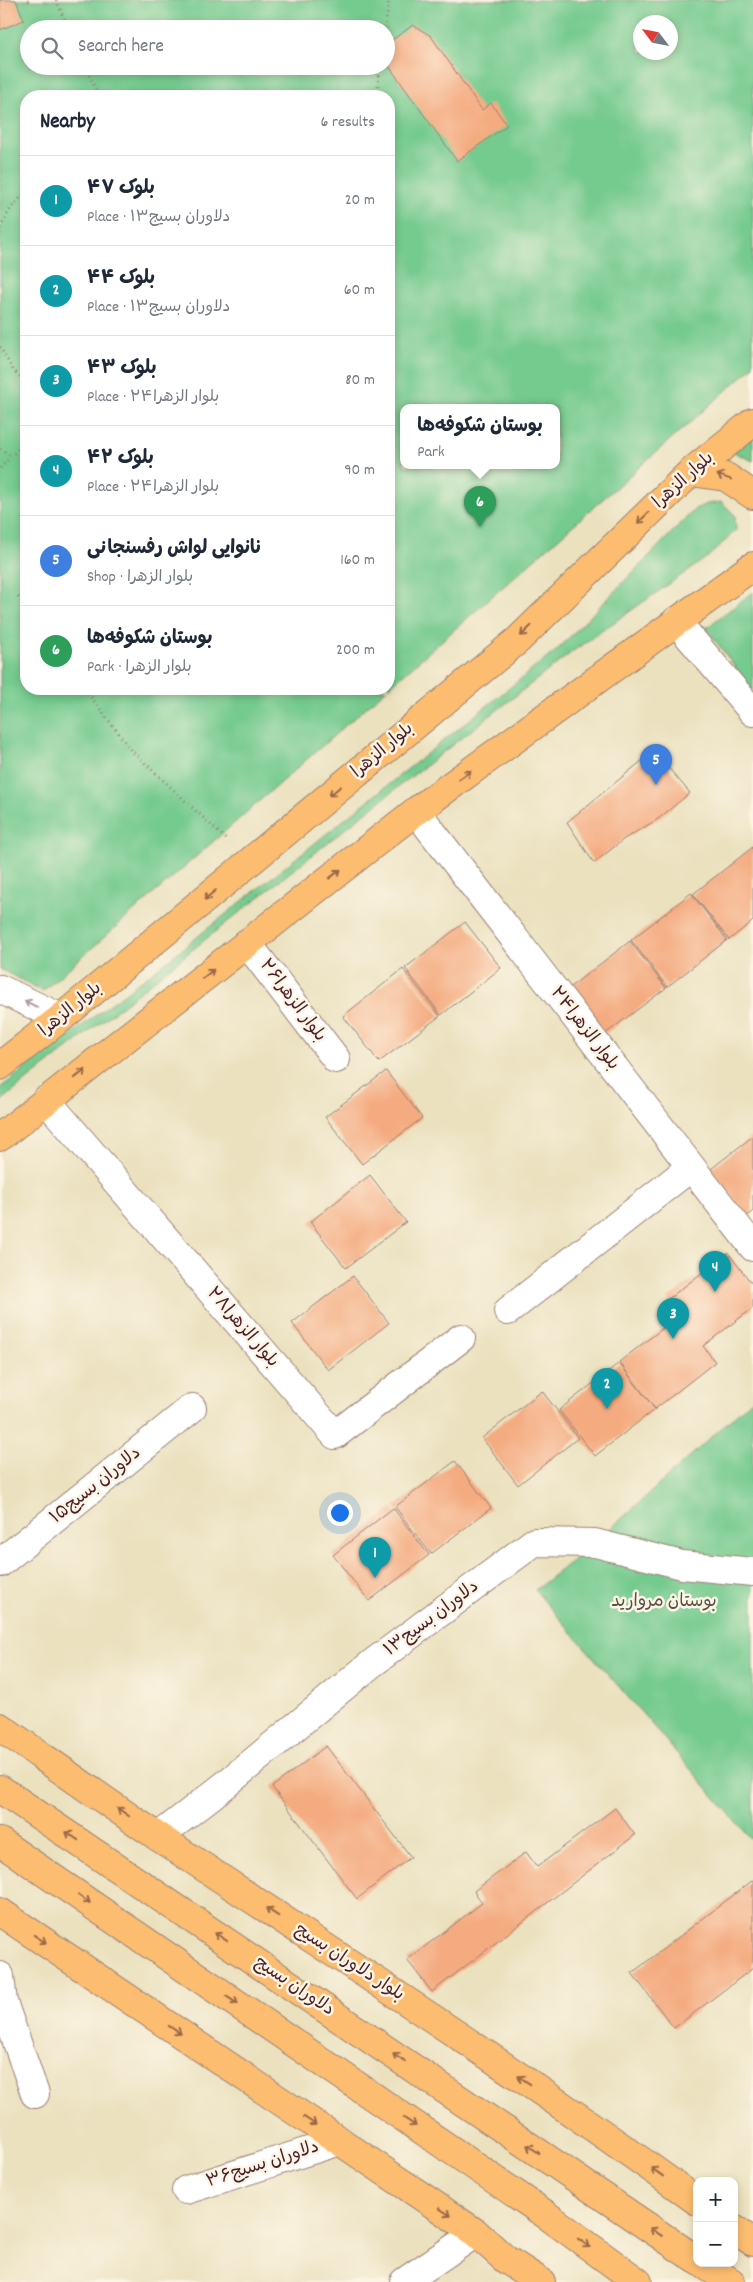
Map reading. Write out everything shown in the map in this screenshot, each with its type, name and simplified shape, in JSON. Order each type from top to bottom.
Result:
[{"type":"main road","name":"بلوار الزهرا","points":[[0,1066],[61,1018],[518,640],[690,472],[753,422]]},
{"type":"main road","points":[[690,472],[726,477],[753,495]]},
{"type":"main road","points":[[0,1137],[416,811],[753,566]]},
{"type":"main road","name":"بلوار دلاوران بسیج","points":[[0,1727],[158,1837],[431,2017],[693,2198]]},
{"type":"main road","name":"دلاوران بسیج","points":[[8,1793],[693,2257]]},
{"type":"main road","points":[[0,1842],[545,2214],[638,2282]]},
{"type":"main road","points":[[0,1912],[476,2233],[505,2259],[541,2282]]},
{"type":"main road","points":[[738,2232],[753,2242]]},
{"type":"main road","points":[[708,2267],[731,2282]]},
{"type":"street","points":[[676,621],[753,712]]},
{"type":"street","name":"بلوار الزهرا۲۴","points":[[416,811],[753,1248]]},
{"type":"street","name":"بلوار الزهرا۲۶","points":[[247,943],[336,1059]]},
{"type":"street","points":[[0,989],[61,1018]]},
{"type":"street","name":"بلوار الزهرا۲۸","points":[[46,1100],[335,1436],[461,1338]]},
{"type":"street","points":[[508,1311],[691,1167]]},
{"type":"street","name":"دلاوران بسیج۱۵","points":[[0,1563],[192,1408]]},
{"type":"street","name":"دلاوران بسیج۱۳","points":[[158,1837],[225,1785],[370,1665],[534,1542],[595,1543],[682,1565],[753,1572]]},
{"type":"street","points":[[0,1976],[3,2002],[35,2094]]},
{"type":"street","name":"دلاوران بسیج۳۶","points":[[186,2190],[340,2141]]},
{"type":"street","points":[[404,2282],[476,2233]]},
{"type":"path","points":[[56,0],[65,20]]},
{"type":"path","points":[[386,20],[389,0]]},
{"type":"path","points":[[89,75],[96,90]]},
{"type":"path","points":[[377,90],[379,75]]},
{"type":"path","points":[[0,228],[11,208],[20,198]]},
{"type":"path","points":[[0,347],[13,370],[20,376]]},
{"type":"path","points":[[0,468],[20,447]]},
{"type":"path","points":[[0,449],[12,456]]},
{"type":"path","points":[[90,695],[130,750],[250,862]]},
{"type":"green space","points":[[0,0],[753,0],[753,367],[395,682],[395,90],[20,90],[20,695],[380,695],[43,991],[0,969]]},
{"type":"green space","points":[[753,436],[753,461],[734,452]]},
{"type":"green space","points":[[721,502],[735,515],[736,530],[709,556],[576,649],[393,791],[0,1102],[0,1088],[167,961],[557,650],[695,509],[707,504]]},
{"type":"green space","points":[[753,592],[753,691],[706,628]]},
{"type":"green space","name":"بوستان مروارید","points":[[753,1399],[753,1841],[535,1590],[595,1543]]},
{"type":"building","points":[[0,0],[16,0],[24,20],[20,20],[0,30]]},
{"type":"building","points":[[413,25],[431,36],[482,110],[491,103],[507,125],[457,161],[395,75],[395,38]]},
{"type":"building","points":[[654,751],[690,793],[658,819],[624,839],[594,863],[567,822]]},
{"type":"building","points":[[753,847],[753,921],[729,940],[693,894]]},
{"type":"building","points":[[691,893],[727,940],[667,987],[631,940]]},
{"type":"building","points":[[465,922],[501,968],[441,1015],[405,968]]},
{"type":"building","points":[[630,941],[666,988],[605,1034],[569,988]]},
{"type":"building","points":[[403,969],[440,1016],[379,1062],[343,1016]]},
{"type":"building","points":[[386,1071],[422,1118],[362,1164],[325,1117]]},
{"type":"building","points":[[753,1136],[753,1211],[747,1216],[711,1169]]},
{"type":"building","points":[[370,1175],[406,1222],[346,1268],[310,1222]]},
{"type":"building","points":[[728,1253],[753,1285],[753,1308],[703,1346],[715,1362],[655,1409],[619,1362],[680,1315],[668,1299]]},
{"type":"building","points":[[353,1276],[389,1323],[328,1370],[292,1323]]},
{"type":"building","points":[[619,1363],[655,1409],[595,1456],[559,1410]]},
{"type":"building","points":[[542,1391],[578,1438],[518,1485],[482,1438]]},
{"type":"building","points":[[455,1461],[491,1508],[431,1554],[395,1507]]},
{"type":"building","points":[[393,1508],[429,1555],[369,1601],[333,1555]]},
{"type":"building","points":[[326,1746],[411,1857],[357,1899],[272,1787]]},
{"type":"building","points":[[615,1808],[635,1835],[432,1992],[407,1960],[482,1903],[474,1891],[526,1852],[537,1867]]},
{"type":"building","points":[[753,1880],[753,1968],[674,2028],[632,1973]]},
{"type":"place","name":"بوستان شکوفه‌ها","points":[[480,527]]},
{"type":"place","name":"نانوایی لواش رفسنجانی","points":[[656,785]]},
{"type":"place","name":"بلوک ۴۲","points":[[715,1292]]},
{"type":"place","name":"بلوک ۴۳","points":[[673,1339]]},
{"type":"place","name":"بلوک ۴۴","points":[[607,1409]]},
{"type":"place","name":"بلوک ۴۷","points":[[375,1578]]}]
